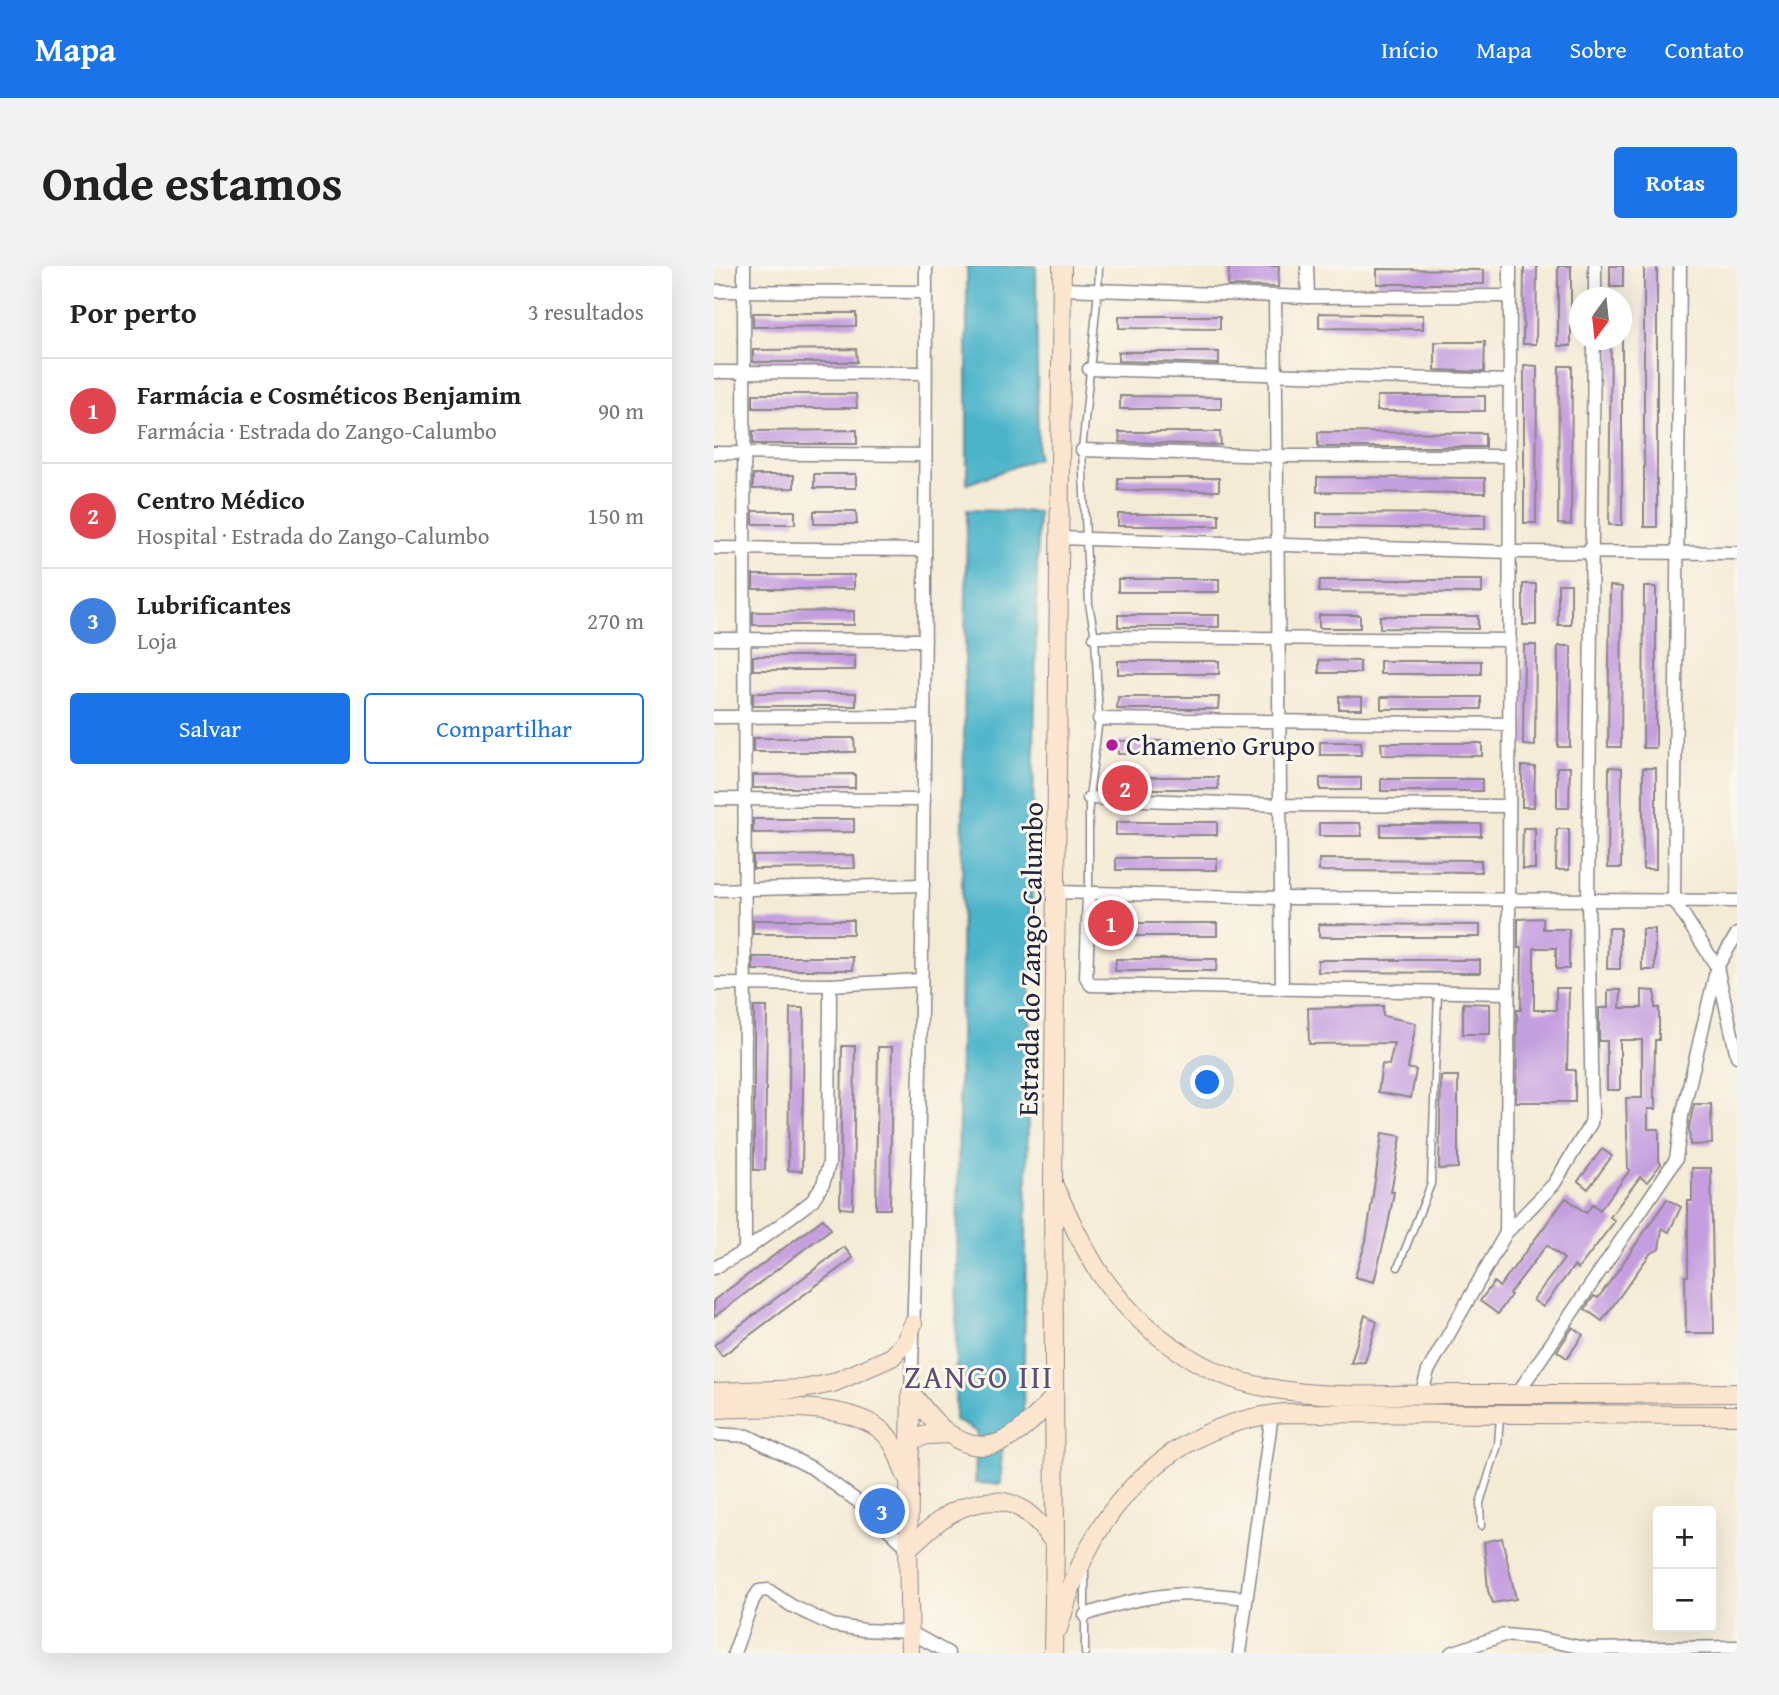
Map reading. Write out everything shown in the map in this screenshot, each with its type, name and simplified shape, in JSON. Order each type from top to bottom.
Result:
[{"type":"main road","name":"Estrada do Zango-Calumbo","points":[[1053,1649],[1053,1183],[1062,266]]},
{"type":"main road","points":[[1053,1183],[1083,1244],[1102,1276],[1126,1306],[1162,1338],[1197,1361],[1225,1375],[1261,1387],[1299,1393],[1421,1395],[1737,1393]]},
{"type":"main road","points":[[714,1392],[803,1389],[833,1383],[892,1357],[904,1344],[913,1324]]},
{"type":"main road","points":[[911,1393],[948,1434],[974,1445],[992,1445],[1009,1440],[1024,1429],[1053,1398]]},
{"type":"main road","points":[[910,1653],[908,1548],[911,1393]]},
{"type":"main road","points":[[714,1409],[772,1408],[844,1412],[873,1425],[890,1439],[909,1483]]},
{"type":"main road","points":[[1053,1649],[1076,1575],[1085,1556],[1128,1490],[1166,1456],[1221,1427],[1272,1414],[1737,1415]]},
{"type":"main road","points":[[910,1440],[927,1435],[948,1434]]},
{"type":"main road","points":[[908,1548],[942,1518],[970,1504],[996,1501],[1019,1507],[1042,1527],[1055,1543]]},
{"type":"street","points":[[744,266],[745,1251]]},
{"type":"street","points":[[911,1393],[923,885],[926,266]]},
{"type":"street","points":[[1307,266],[1308,297]]},
{"type":"street","points":[[1506,1233],[1510,266]]},
{"type":"street","points":[[1595,266],[1595,287]]},
{"type":"street","points":[[1680,266],[1674,900],[1717,967],[1737,1056]]},
{"type":"street","points":[[1062,289],[1275,297],[1510,296]]},
{"type":"street","points":[[714,291],[926,292]]},
{"type":"street","points":[[1275,297],[1282,988]]},
{"type":"street","points":[[1421,1395],[1428,1371],[1506,1233],[1554,1184],[1591,1123],[1593,1108],[1588,899],[1594,350]]},
{"type":"street","points":[[1089,369],[1510,381]]},
{"type":"street","points":[[714,372],[925,373]]},
{"type":"street","points":[[1082,450],[1275,456],[1511,456]]},
{"type":"street","points":[[714,453],[925,455]]},
{"type":"street","points":[[1058,538],[1510,552],[1737,553]]},
{"type":"street","points":[[714,548],[925,550]]},
{"type":"street","points":[[1095,637],[1510,639]]},
{"type":"street","points":[[714,639],[925,640]]},
{"type":"street","points":[[714,717],[924,716]]},
{"type":"street","points":[[1098,719],[1509,724]]},
{"type":"street","points":[[1089,798],[1280,805],[1509,806]]},
{"type":"street","points":[[714,799],[924,800]]},
{"type":"street","points":[[714,890],[923,885]]},
{"type":"street","points":[[1057,892],[1281,898],[1737,901]]},
{"type":"street","points":[[1089,894],[1086,977],[1091,985],[1508,993]]},
{"type":"street","points":[[1517,1394],[1676,1159],[1682,1115],[1717,967],[1737,934]]},
{"type":"street","points":[[714,984],[831,985],[921,980]]},
{"type":"street","points":[[714,1268],[745,1251],[812,1201],[824,1184],[829,1164],[831,985]]},
{"type":"street","points":[[1239,1653],[1272,1414]]},
{"type":"street","points":[[714,1434],[748,1436],[812,1468],[864,1506],[908,1548]]},
{"type":"street","points":[[734,1653],[753,1600],[759,1591],[768,1590],[792,1606],[832,1625],[864,1630],[910,1632],[947,1653]]},
{"type":"street","points":[[1085,1615],[1124,1602],[1167,1594],[1206,1593],[1246,1598]]},
{"type":"street","points":[[1451,1653],[1504,1635],[1537,1638],[1589,1649],[1715,1650],[1737,1647]]},
{"type":"lane","points":[[1089,894],[1089,798],[1098,719],[1095,637],[1089,604],[1085,537],[1082,450],[1098,291],[1098,266]]},
{"type":"lane","points":[[1398,1267],[1431,1184],[1438,990]]},
{"type":"lane","points":[[1481,1526],[1480,1503],[1498,1445],[1500,1414]]},
{"type":"lane","points":[[1085,1556],[1085,1653]]},
{"type":"water","points":[[967,266],[1036,266],[1038,458],[967,484]]},
{"type":"water","points":[[967,510],[1038,512],[1023,1420],[1002,1433],[1001,1484],[975,1483],[977,1432],[955,1420]]},
{"type":"building","points":[[1229,266],[1279,266],[1278,287],[1228,286]]},
{"type":"building","points":[[1524,266],[1537,266],[1536,344],[1523,344]]},
{"type":"building","points":[[1558,266],[1571,266],[1569,346],[1558,346]]},
{"type":"building","points":[[1610,266],[1623,266],[1623,287],[1610,287]]},
{"type":"building","points":[[1644,266],[1657,266],[1657,527],[1644,527]]},
{"type":"building","points":[[1377,269],[1484,270],[1484,284],[1377,284]]},
{"type":"building","points":[[753,313],[856,313],[856,326],[753,327]]},
{"type":"building","points":[[1319,313],[1423,315],[1423,329],[1319,328]]},
{"type":"building","points":[[1119,316],[1220,316],[1220,329],[1119,328]]},
{"type":"building","points":[[1435,342],[1485,342],[1484,372],[1435,370]]},
{"type":"building","points":[[856,349],[857,362],[753,362],[753,350]]},
{"type":"building","points":[[1611,350],[1622,350],[1622,525],[1609,525]]},
{"type":"building","points":[[1118,352],[1219,352],[1219,364],[1118,361]]},
{"type":"building","points":[[1524,365],[1537,366],[1536,523],[1524,523]]},
{"type":"building","points":[[1559,366],[1572,366],[1571,525],[1558,524]]},
{"type":"building","points":[[753,394],[856,394],[857,408],[753,408]]},
{"type":"building","points":[[1120,396],[1221,397],[1221,409],[1120,409]]},
{"type":"building","points":[[1377,396],[1485,396],[1485,411],[1377,411]]},
{"type":"building","points":[[857,430],[857,444],[753,444],[753,431]]},
{"type":"building","points":[[1119,432],[1220,432],[1221,445],[1120,442]]},
{"type":"building","points":[[1318,432],[1485,433],[1485,447],[1318,447]]},
{"type":"building","points":[[814,474],[856,474],[856,488],[814,488]]},
{"type":"building","points":[[753,475],[794,475],[794,488],[753,489]]},
{"type":"building","points":[[1317,477],[1485,478],[1485,493],[1317,492]]},
{"type":"building","points":[[1118,478],[1219,478],[1219,491],[1118,490]]},
{"type":"building","points":[[753,511],[795,511],[795,524],[753,524]]},
{"type":"building","points":[[814,511],[856,511],[857,524],[814,524]]},
{"type":"building","points":[[1317,513],[1485,514],[1485,529],[1317,527]]},
{"type":"building","points":[[1118,514],[1219,514],[1219,526],[1118,526]]},
{"type":"building","points":[[753,575],[854,575],[854,589],[753,589]]},
{"type":"building","points":[[1118,579],[1219,579],[1219,592],[1118,592]]},
{"type":"building","points":[[1320,580],[1482,580],[1482,593],[1319,592]]},
{"type":"building","points":[[1523,584],[1536,584],[1536,625],[1523,625]]},
{"type":"building","points":[[1558,584],[1571,584],[1571,625],[1558,625]]},
{"type":"building","points":[[1610,586],[1622,587],[1621,747],[1608,747]]},
{"type":"building","points":[[1644,587],[1656,587],[1656,748],[1643,748]]},
{"type":"building","points":[[854,611],[854,625],[753,625],[753,612]]},
{"type":"building","points":[[1118,615],[1219,615],[1219,627],[1118,627]]},
{"type":"building","points":[[1319,615],[1360,615],[1360,628],[1319,628]]},
{"type":"building","points":[[1380,616],[1478,616],[1478,629],[1380,628]]},
{"type":"building","points":[[1524,645],[1536,645],[1535,746],[1523,745]]},
{"type":"building","points":[[1558,646],[1571,646],[1570,747],[1558,747]]},
{"type":"building","points":[[753,656],[855,656],[855,670],[753,670]]},
{"type":"building","points":[[1319,660],[1360,661],[1360,673],[1319,673]]},
{"type":"building","points":[[1118,661],[1219,661],[1219,674],[1118,674]]},
{"type":"building","points":[[1380,661],[1481,661],[1481,674],[1380,674]]},
{"type":"building","points":[[753,693],[856,693],[856,706],[753,706]]},
{"type":"building","points":[[1339,696],[1362,697],[1362,709],[1339,709]]},
{"type":"building","points":[[1118,697],[1219,697],[1218,709],[1117,709]]},
{"type":"building","points":[[1381,697],[1481,697],[1481,709],[1381,709]]},
{"type":"building","points":[[753,738],[854,738],[855,752],[753,752]]},
{"type":"building","points":[[1118,741],[1219,741],[1219,754],[1118,754]]},
{"type":"building","points":[[1320,742],[1361,742],[1361,755],[1320,755]]},
{"type":"building","points":[[1381,743],[1482,743],[1482,756],[1382,755]]},
{"type":"building","points":[[1522,766],[1535,767],[1534,807],[1522,807]]},
{"type":"building","points":[[1557,767],[1570,767],[1569,808],[1557,808]]},
{"type":"building","points":[[1609,767],[1622,768],[1621,868],[1608,868]]},
{"type":"building","points":[[1643,768],[1656,768],[1656,869],[1643,869]]},
{"type":"building","points":[[855,774],[855,788],[753,788],[753,775]]},
{"type":"building","points":[[1117,777],[1218,777],[1218,789],[1117,789]]},
{"type":"building","points":[[1320,778],[1361,778],[1361,790],[1320,790]]},
{"type":"building","points":[[1381,779],[1482,779],[1482,791],[1381,791]]},
{"type":"building","points":[[753,819],[854,819],[854,832],[753,833]]},
{"type":"building","points":[[1116,822],[1217,822],[1217,835],[1116,835]]},
{"type":"building","points":[[1319,823],[1360,823],[1362,836],[1319,836]]},
{"type":"building","points":[[1381,824],[1481,824],[1481,836],[1381,836]]},
{"type":"building","points":[[1523,828],[1535,828],[1535,869],[1522,869]]},
{"type":"building","points":[[1557,829],[1569,829],[1569,870],[1556,870]]},
{"type":"building","points":[[854,855],[855,868],[753,869],[753,856]]},
{"type":"building","points":[[1116,858],[1217,858],[1217,870],[1116,870]]},
{"type":"building","points":[[1319,859],[1481,860],[1481,872],[1319,871]]},
{"type":"building","points":[[1543,918],[1543,929],[1569,929],[1569,969],[1556,969],[1556,948],[1534,948],[1534,1010],[1556,1010],[1556,988],[1569,988],[1567,1070],[1575,1070],[1575,1102],[1516,1102],[1517,1010],[1521,1010],[1522,948],[1518,948],[1518,919]]},
{"type":"building","points":[[753,920],[853,920],[853,934],[753,934]]},
{"type":"building","points":[[1116,923],[1217,923],[1217,936],[1116,936]]},
{"type":"building","points":[[1319,924],[1480,925],[1480,937],[1319,937]]},
{"type":"building","points":[[1608,928],[1620,928],[1620,969],[1607,969]]},
{"type":"building","points":[[1642,929],[1655,929],[1655,970],[1642,970]]},
{"type":"building","points":[[753,957],[853,957],[853,970],[753,970]]},
{"type":"building","points":[[1116,959],[1217,959],[1216,971],[1115,971]]},
{"type":"building","points":[[1318,960],[1480,960],[1480,973],[1318,972]]},
{"type":"building","points":[[1608,990],[1621,990],[1620,1008],[1642,1008],[1642,990],[1655,991],[1655,1008],[1659,1008],[1659,1040],[1655,1040],[1656,1109],[1648,1109],[1648,1129],[1659,1129],[1661,1164],[1647,1182],[1640,1177],[1610,1217],[1615,1221],[1578,1269],[1574,1266],[1543,1307],[1533,1300],[1564,1259],[1547,1245],[1509,1294],[1511,1295],[1498,1314],[1480,1301],[1494,1282],[1499,1287],[1566,1198],[1586,1213],[1593,1204],[1600,1210],[1630,1170],[1626,1098],[1642,1098],[1642,1040],[1620,1040],[1620,1090],[1607,1090],[1607,1041],[1599,1041],[1599,1008],[1608,1008]]},
{"type":"building","points":[[1463,1003],[1490,1004],[1490,1034],[1463,1034]]},
{"type":"building","points":[[1383,1006],[1383,1016],[1416,1023],[1408,1068],[1416,1070],[1411,1098],[1378,1092],[1382,1064],[1389,1065],[1394,1043],[1309,1044],[1308,1008]]},
{"type":"building","points":[[754,1007],[767,1007],[765,1170],[754,1170]]},
{"type":"building","points":[[790,1008],[804,1008],[802,1171],[788,1170]]},
{"type":"building","points":[[842,1046],[855,1046],[853,1209],[840,1208]]},
{"type":"building","points":[[878,1047],[892,1047],[890,1209],[876,1209]]},
{"type":"building","points":[[1441,1076],[1458,1076],[1458,1168],[1439,1169]]},
{"type":"building","points":[[1694,1104],[1711,1104],[1712,1144],[1690,1145],[1689,1127]]},
{"type":"building","points":[[1382,1133],[1401,1136],[1388,1225],[1374,1282],[1355,1277],[1366,1241]]},
{"type":"building","points":[[1602,1149],[1612,1156],[1588,1189],[1578,1181]]},
{"type":"building","points":[[1692,1168],[1711,1168],[1714,1333],[1686,1333],[1685,1276],[1688,1276],[1688,1201],[1692,1201]]},
{"type":"building","points":[[1667,1199],[1681,1207],[1669,1232],[1662,1228],[1659,1249],[1650,1254],[1602,1321],[1585,1309],[1594,1296],[1598,1298]]},
{"type":"building","points":[[823,1219],[831,1229],[714,1317],[714,1300]]},
{"type":"building","points":[[844,1247],[853,1258],[722,1356],[714,1345]]},
{"type":"building","points":[[1365,1315],[1377,1322],[1365,1362],[1351,1363]]},
{"type":"building","points":[[1573,1327],[1583,1335],[1567,1358],[1557,1351]]},
{"type":"building","points":[[1502,1538],[1516,1599],[1493,1603],[1488,1591],[1484,1542]]},
{"type":"place","name":"Chameno Grupo","points":[[1112,745]]},
{"type":"place","name":"Centro Médico","points":[[1125,788]]},
{"type":"place","name":"Farmácia e Cosméticos Benjamim","points":[[1111,923]]},
{"type":"place","name":"Lubrificantes","points":[[882,1511]]},
{"type":"district","name":"ZANGO III","points":[[979,1377]]}]
